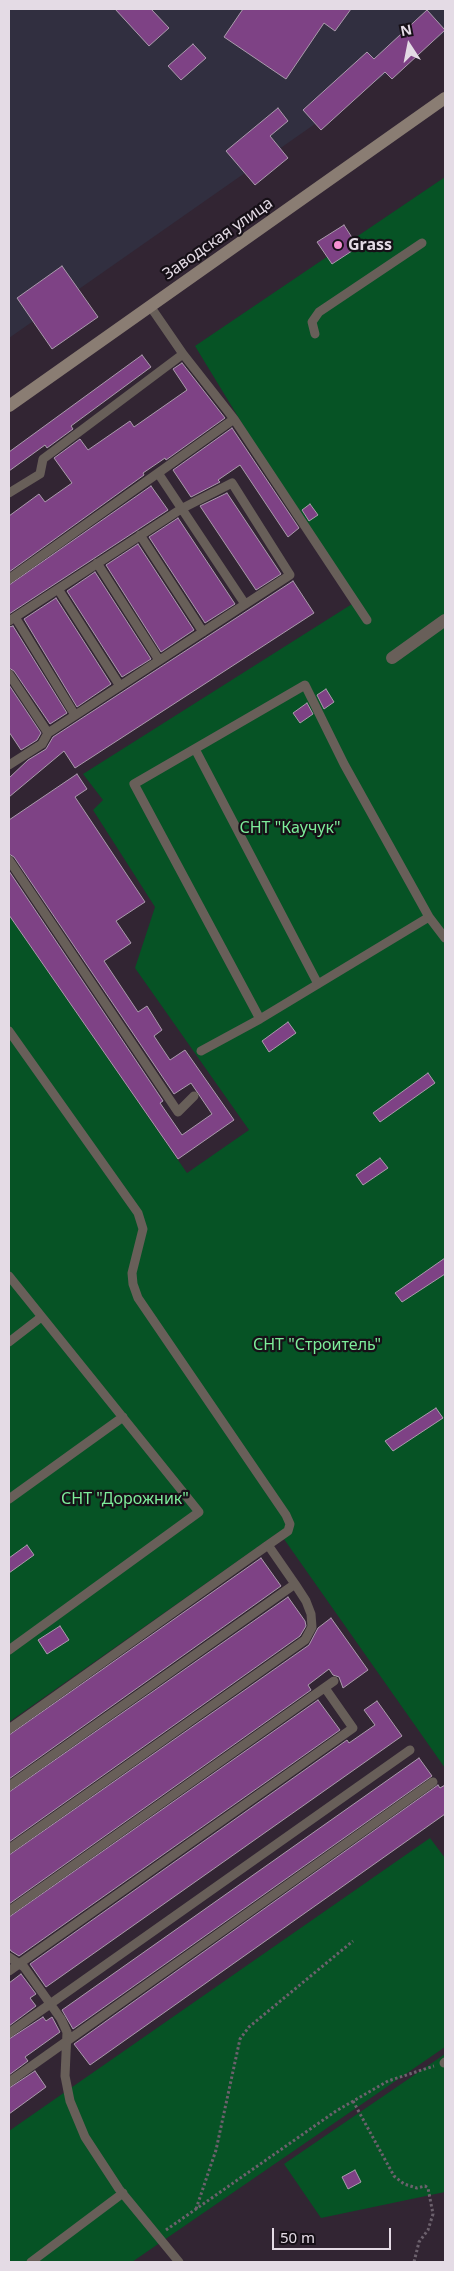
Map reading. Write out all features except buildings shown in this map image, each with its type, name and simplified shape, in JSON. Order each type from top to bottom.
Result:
[{"type":"main road","name":"Заводская улица","points":[[9,406],[445,98]]},
{"type":"street","points":[[392,658],[445,620]]},
{"type":"lane","points":[[315,334],[312,322],[319,312],[422,243]]},
{"type":"lane","points":[[150,306],[234,419],[367,620]]},
{"type":"lane","points":[[9,493],[40,474],[43,459],[184,354]]},
{"type":"lane","points":[[9,579],[234,419]]},
{"type":"lane","points":[[158,474],[245,604]]},
{"type":"lane","points":[[10,762],[42,744],[48,733],[290,575],[232,483],[181,509],[12,619],[75,715]]},
{"type":"lane","points":[[140,535],[202,632]]},
{"type":"lane","points":[[98,563],[159,660]]},
{"type":"lane","points":[[58,589],[120,686]]},
{"type":"lane","points":[[9,674],[48,733]]},
{"type":"lane","points":[[260,1019],[134,784],[305,685],[344,764],[429,917],[445,938]]},
{"type":"lane","points":[[195,749],[318,984]]},
{"type":"lane","points":[[9,860],[178,1112],[194,1096]]},
{"type":"lane","points":[[201,1051],[260,1019],[429,917]]},
{"type":"lane","points":[[9,1031],[138,1213],[143,1229],[132,1273],[133,1284],[138,1298],[286,1515],[290,1524],[288,1531],[268,1546],[9,1729]]},
{"type":"lane","points":[[9,1276],[40,1318],[123,1416],[199,1512],[9,1650]]},
{"type":"lane","points":[[9,1342],[40,1318]]},
{"type":"lane","points":[[9,1499],[123,1416]]},
{"type":"lane","points":[[9,1849],[305,1640],[312,1627],[311,1614],[306,1601],[268,1546]]},
{"type":"lane","points":[[9,1786],[295,1584]]},
{"type":"lane","points":[[9,1911],[334,1681]]},
{"type":"lane","points":[[9,1971],[353,1728],[325,1688]]},
{"type":"lane","points":[[9,2033],[410,1750]]},
{"type":"lane","points":[[9,2082],[433,1782]]},
{"type":"lane","points":[[9,1957],[24,1967],[61,2019],[67,2032],[65,2076],[70,2101],[85,2137],[123,2193],[179,2262]]},
{"type":"lane","points":[[31,2262],[123,2193]]},
{"type":"path","points":[[196,2210],[216,2150],[240,2039],[250,2028],[353,1941]]},
{"type":"path","points":[[158,2236],[336,2111],[388,2081],[444,2062]]},
{"type":"path","points":[[354,2101],[394,2176],[404,2184],[417,2188],[425,2186],[428,2188],[433,2214],[428,2230],[419,2242],[414,2262]]},
{"type":"shaded area","points":[[9,9],[445,9],[445,33],[9,338]]},
{"type":"green space","points":[[445,177],[445,1768],[279,1532],[9,1722],[9,915],[187,1173],[249,1130],[135,968],[155,907],[93,810],[103,800],[83,774],[352,604],[195,346]]},
{"type":"green space","points":[[430,1838],[445,1858],[445,2047],[132,2262],[9,2262],[9,2131]]},
{"type":"green space","points":[[445,2054],[445,2192],[321,2218],[284,2164]]},
{"type":"place","name":"Grass","points":[[338,245]]},
{"type":"park label","name":"СНТ \"Каучук\"","points":[[290,828]]},
{"type":"park label","name":"СНТ \"Строитель\"","points":[[317,1345]]},
{"type":"park label","name":"СНТ \"Дорожник\"","points":[[125,1499]]}]
